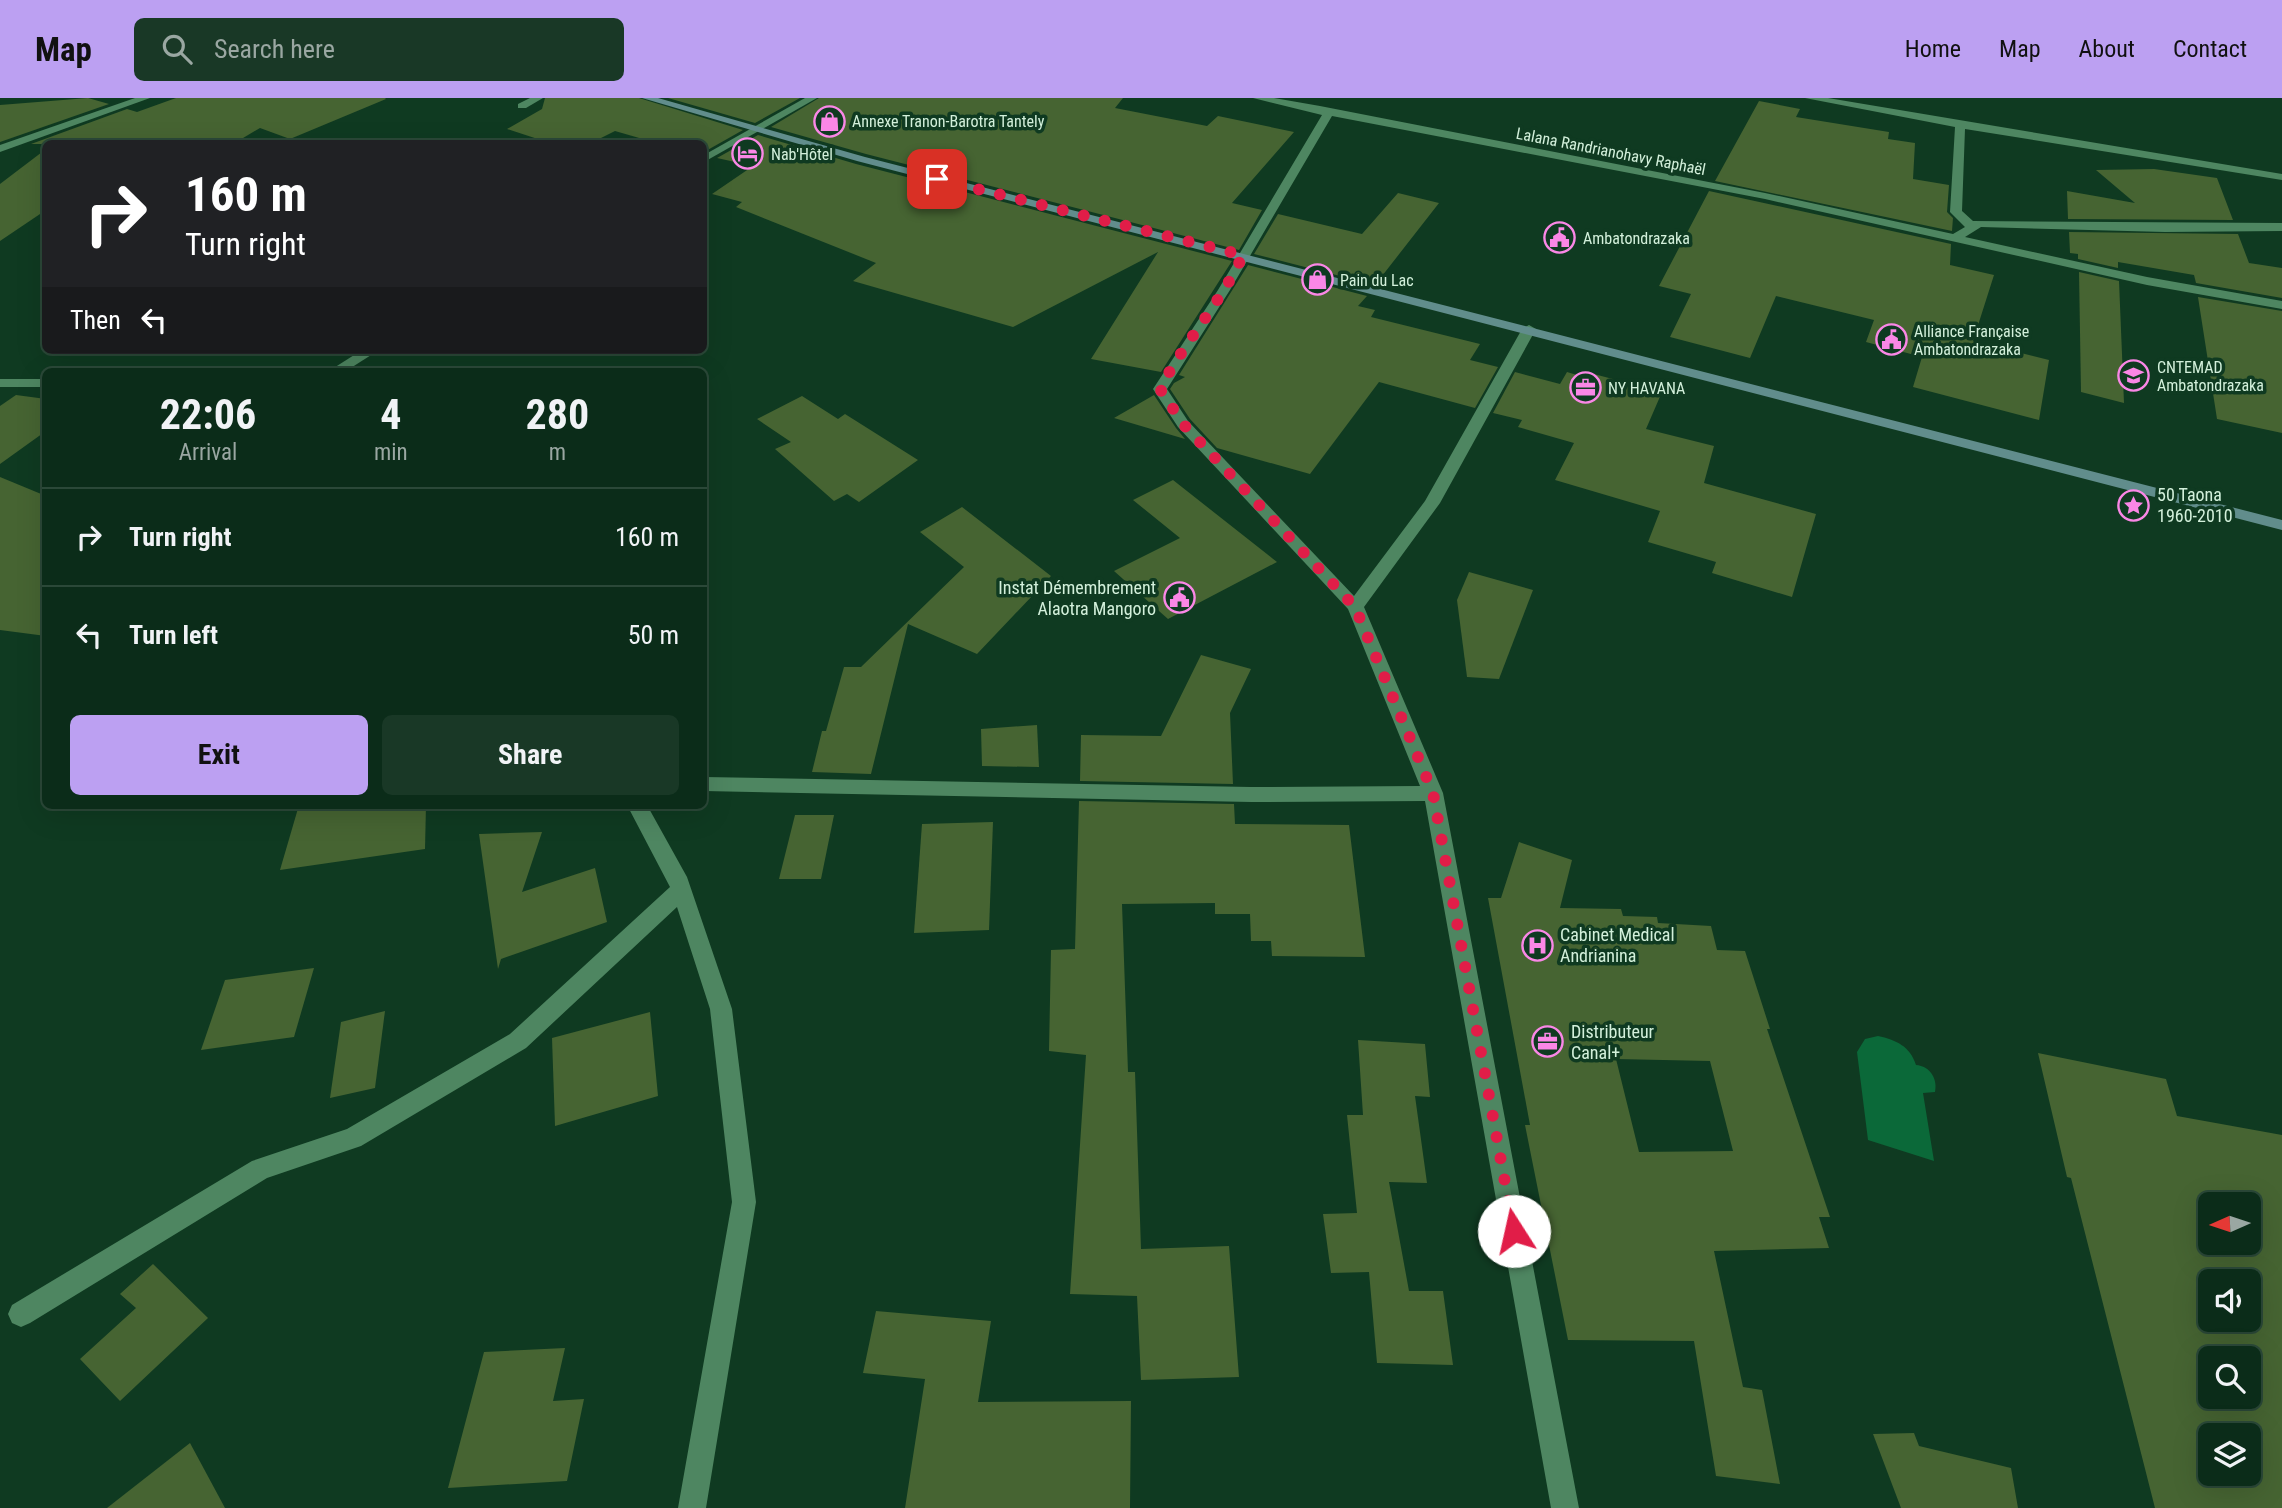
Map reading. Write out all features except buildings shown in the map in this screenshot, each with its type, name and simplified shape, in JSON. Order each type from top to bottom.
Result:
[{"type":"main road","points":[[647,98],[861,159],[1243,255],[2282,525]]},
{"type":"street","points":[[0,149],[145,98]]},
{"type":"street","points":[[522,106],[538,98]]},
{"type":"street","points":[[707,157],[752,129],[769,125],[812,98]]},
{"type":"street","name":"Lalana Randrianohavy Raphaël","points":[[1258,98],[1328,114],[1765,196],[2147,281],[2282,305]]},
{"type":"street","points":[[1301,98],[1328,114],[1243,255],[1235,273],[1175,360],[1160,389],[1183,424],[1355,607],[1433,793],[1565,1508]]},
{"type":"street","points":[[1810,98],[2282,177]]},
{"type":"street","points":[[1960,125],[1956,212],[1972,226]]},
{"type":"street","points":[[1957,237],[1978,223],[2165,228],[2282,227]]},
{"type":"street","points":[[1355,607],[1432,503],[1529,329]]},
{"type":"street","points":[[342,368],[365,354]]},
{"type":"street","points":[[0,383],[42,383]]},
{"type":"street","points":[[707,784],[859,784],[1328,796],[1433,793]]},
{"type":"street","points":[[640,809],[677,877],[721,1009],[744,1202],[692,1508]]},
{"type":"street","points":[[21,1314],[260,1169],[353,1138],[518,1041],[681,890]]},
{"type":"shaded area","points":[[1878,1036],[1901,1045],[1910,1053],[1916,1065],[1925,1068],[1934,1078],[1935,1092],[1923,1093],[1934,1161],[1868,1140],[1857,1052],[1865,1039]]},
{"type":"place","name":"Annexe Tranon-Barotra Tantely","points":[[829,121]]},
{"type":"place","name":"Nab'Hôtel","points":[[748,154]]},
{"type":"place","name":"Ambatondrazaka","points":[[1560,238]]},
{"type":"place","name":"Pain du Lac","points":[[1317,280]]},
{"type":"place","name":"Alliance Française Ambatondrazaka","points":[[1891,340]]},
{"type":"place","name":"CNTEMAD Ambatondrazaka","points":[[2134,376]]},
{"type":"place","name":"NY HAVANA","points":[[1585,388]]},
{"type":"place","name":"50 Taona 1960-2010","points":[[2134,505]]},
{"type":"place","name":"Instat Démembrement Alaotra Mangoro","points":[[1179,598]]},
{"type":"place","name":"Cabinet Medical Andrianina","points":[[1537,945]]},
{"type":"place","name":"Distributeur Canal+","points":[[1548,1042]]},
{"type":"route","points":[[937,179],[1243,255],[1235,273],[1175,360],[1160,389],[1183,424],[1355,607],[1433,793],[1514,1231]]}]
